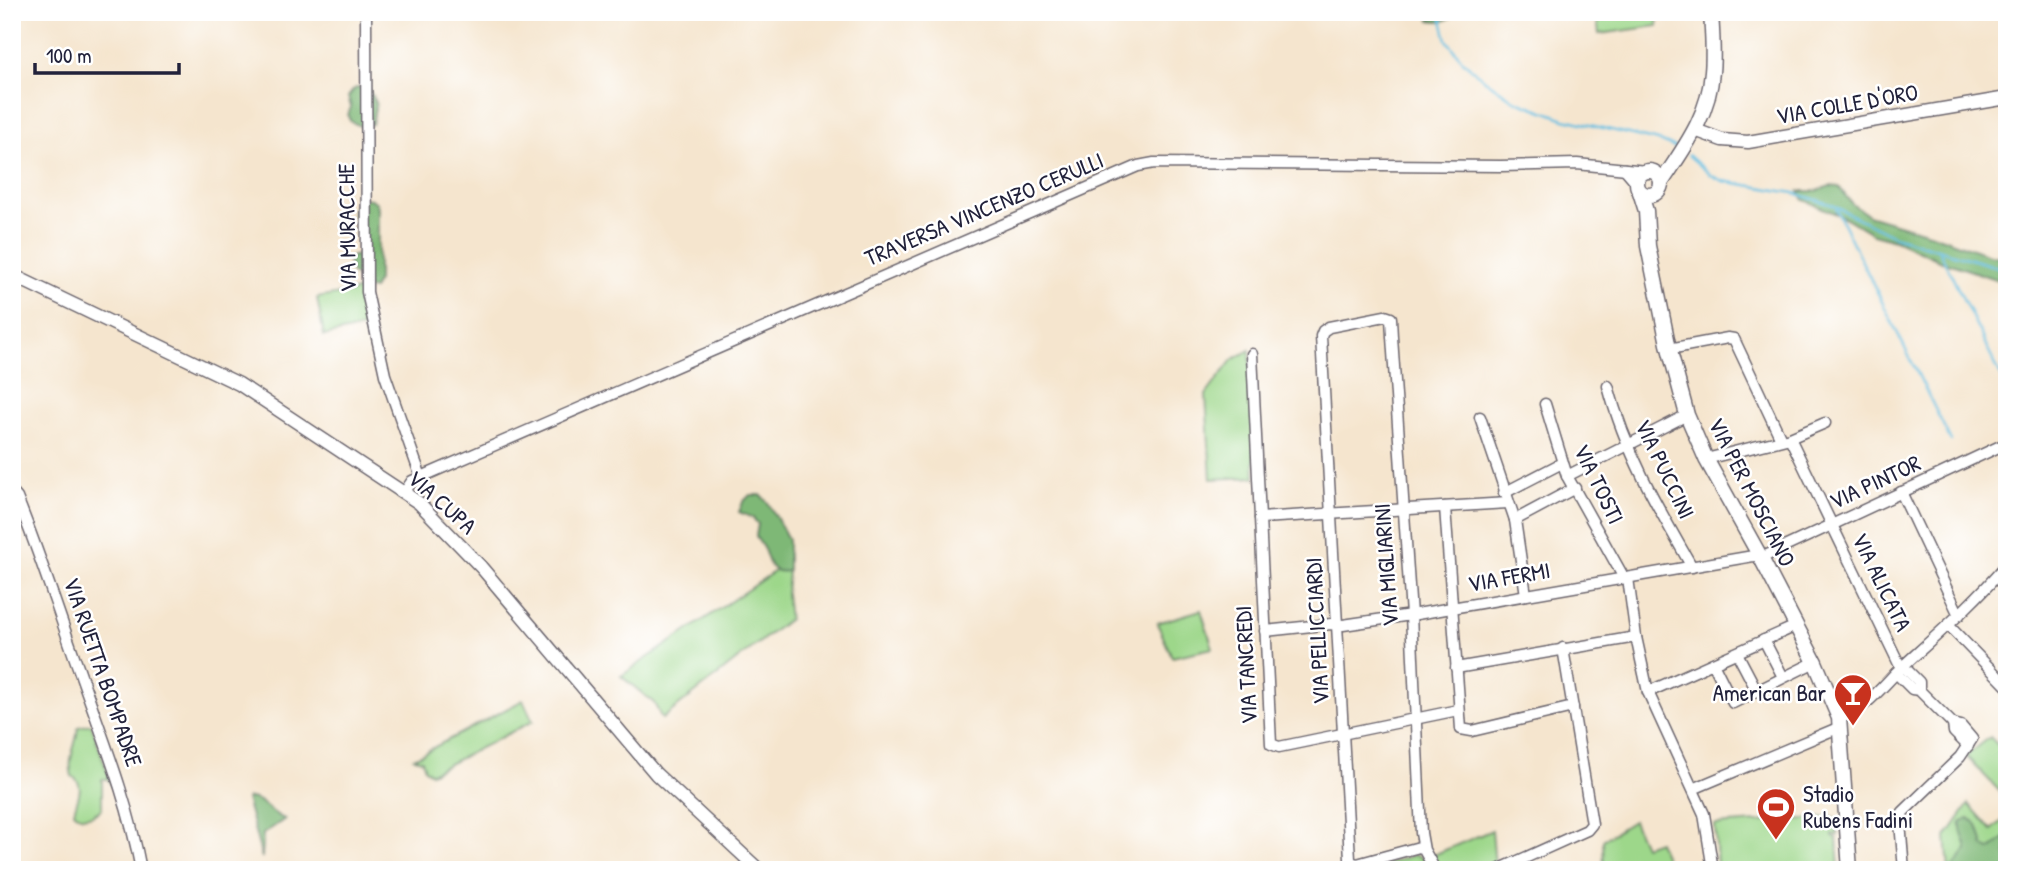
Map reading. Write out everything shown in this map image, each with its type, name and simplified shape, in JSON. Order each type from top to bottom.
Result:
[{"type":"main road","name":"VIA PER MOSCIANO","points":[[1711,12],[1712,80],[1706,105],[1678,161],[1648,188],[1648,246],[1669,349],[1687,415],[1706,459],[1815,663],[1839,722],[1850,870]]},
{"type":"main road","points":[[1648,171],[1678,161]]},
{"type":"main road","points":[[1648,171],[1660,176],[1648,188]]},
{"type":"street","name":"VIA MURACCHE","points":[[366,12],[367,292],[385,375],[421,477]]},
{"type":"street","name":"VIA COLLE D'ORO","points":[[1695,131],[1722,141],[1748,142],[2007,98]]},
{"type":"street","name":"TRAVERSA VINCENZO CERULLI","points":[[404,493],[412,481],[1138,166],[1154,163],[1501,166],[1577,164],[1648,171]]},
{"type":"street","points":[[1625,169],[1648,188]]},
{"type":"street","name":"VIA CUPA","points":[[12,275],[239,384],[419,503],[481,567],[656,774],[759,870]]},
{"type":"street","name":"VIA MIGLIARINI","points":[[1329,327],[1379,316],[1391,318],[1423,846],[1435,870]]},
{"type":"street","name":"VIA PELLICCIARDI","points":[[1329,327],[1323,331],[1321,345],[1351,862],[1357,864],[1423,846]]},
{"type":"street","name":"VIA ALICATA","points":[[1669,349],[1734,339],[1832,525],[1900,669],[1919,682],[1919,690],[1953,724],[1954,732],[1968,746],[1905,808],[1901,816],[1903,870]]},
{"type":"street","name":"VIA TANCREDI","points":[[1252,354],[1271,744],[1279,747],[1458,710]]},
{"type":"street","name":"VIA PUCCINI","points":[[1608,386],[1628,446],[1656,505],[1692,566]]},
{"type":"street","name":"VIA TOSTI","points":[[1545,404],[1567,476],[1626,578]]},
{"type":"street","points":[[1567,476],[1687,415]]},
{"type":"street","points":[[1480,417],[1515,520],[1526,594]]},
{"type":"street","points":[[1706,459],[1786,438],[1825,423]]},
{"type":"street","name":"VIA PINTOR","points":[[1760,557],[2007,443]]},
{"type":"street","points":[[1260,517],[1445,507],[1506,498],[1562,463]]},
{"type":"street","points":[[1515,520],[1575,488]]},
{"type":"street","name":"VIA RUETTA BOMPADRE","points":[[12,492],[17,498],[40,556],[118,779],[136,839],[141,870]]},
{"type":"street","points":[[1901,492],[1959,615]]},
{"type":"street","points":[[1445,507],[1461,729],[1472,731],[1573,706]]},
{"type":"street","name":"VIA FERMI","points":[[1265,631],[1411,615],[1692,566],[1760,557]]},
{"type":"street","points":[[1693,789],[1839,722],[1857,709],[1949,625],[2007,564]]},
{"type":"street","points":[[1626,578],[1647,692],[1704,814],[1713,870]]},
{"type":"street","points":[[1949,625],[2007,686]]},
{"type":"street","points":[[1647,692],[1796,626]]},
{"type":"street","points":[[1456,668],[1636,637]]},
{"type":"street","points":[[1764,640],[1783,677]]},
{"type":"street","points":[[1499,870],[1591,827],[1563,648]]},
{"type":"street","points":[[1737,653],[1757,691]]},
{"type":"street","points":[[1713,663],[1733,703],[1815,663]]},
{"type":"green space","points":[[1428,12],[1454,12],[1454,15],[1437,21],[1430,20]]},
{"type":"green space","points":[[1596,12],[1656,12],[1658,26],[1599,34]]},
{"type":"green space","points":[[360,87],[369,90],[376,103],[372,124],[362,127],[350,121],[348,115],[351,107],[348,97],[354,89]]},
{"type":"green space","points":[[1830,186],[1839,187],[1852,204],[1868,215],[1989,255],[2007,258],[2007,283],[1873,234],[1846,218],[1804,200],[1799,191],[1816,191]]},
{"type":"green space","points":[[363,198],[377,203],[378,281],[373,289],[362,290],[361,279],[352,274],[348,261],[352,256],[362,255],[362,226],[353,214],[356,204]]},
{"type":"green space","points":[[362,290],[368,326],[324,336],[317,298]]},
{"type":"green space","points":[[1250,350],[1255,477],[1211,479],[1206,395],[1232,360]]},
{"type":"green space","points":[[750,495],[761,495],[769,504],[788,539],[788,571],[772,568],[756,536],[758,524],[753,518],[739,512]]},
{"type":"green space","points":[[775,571],[788,571],[786,594],[789,619],[662,719],[654,703],[621,676]]},
{"type":"green space","points":[[1201,610],[1213,648],[1172,657],[1157,623]]},
{"type":"green space","points":[[523,700],[533,721],[431,773],[425,769],[422,760],[414,758]]},
{"type":"green space","points":[[91,724],[113,788],[108,779],[102,779],[102,808],[85,816],[74,812],[80,788],[72,776],[71,757],[78,727]]},
{"type":"green space","points":[[1990,737],[2007,754],[2007,799],[1966,756]]},
{"type":"green space","points":[[246,799],[260,801],[285,819],[263,834],[262,858]]},
{"type":"green space","points":[[1969,804],[1992,830],[2007,817],[2007,870],[1949,870],[1946,837]]},
{"type":"green space","name":"Stadio Rubens Fadini","points":[[1834,817],[1838,835],[1833,837],[1837,838],[1839,870],[1717,870],[1715,825]]},
{"type":"green space","points":[[1968,819],[1978,826],[1984,846],[1990,850],[2007,836],[2007,870],[1951,870],[1967,850],[1961,823]]},
{"type":"green space","points":[[1633,821],[1644,846],[1658,841],[1670,869],[1604,870],[1603,840]]},
{"type":"green space","points":[[1492,830],[1495,866],[1486,870],[1441,870],[1431,856]]},
{"type":"green space","points":[[1414,855],[1423,858],[1432,870],[1368,870]]},
{"type":"waterway","points":[[1440,12],[1447,40],[1463,61],[1514,100],[1565,119],[1662,142],[1676,148]]},
{"type":"waterway","points":[[1688,155],[1711,175],[1723,181],[1794,193],[1830,204],[1894,236],[2007,270]]},
{"type":"waterway","points":[[1836,209],[1951,441]]},
{"type":"waterway","points":[[1939,250],[2007,388]]},
{"type":"place","name":"American Bar","points":[[1853,727]]},
{"type":"place","name":"Stadio Rubens Fadini","points":[[1776,841]]}]
